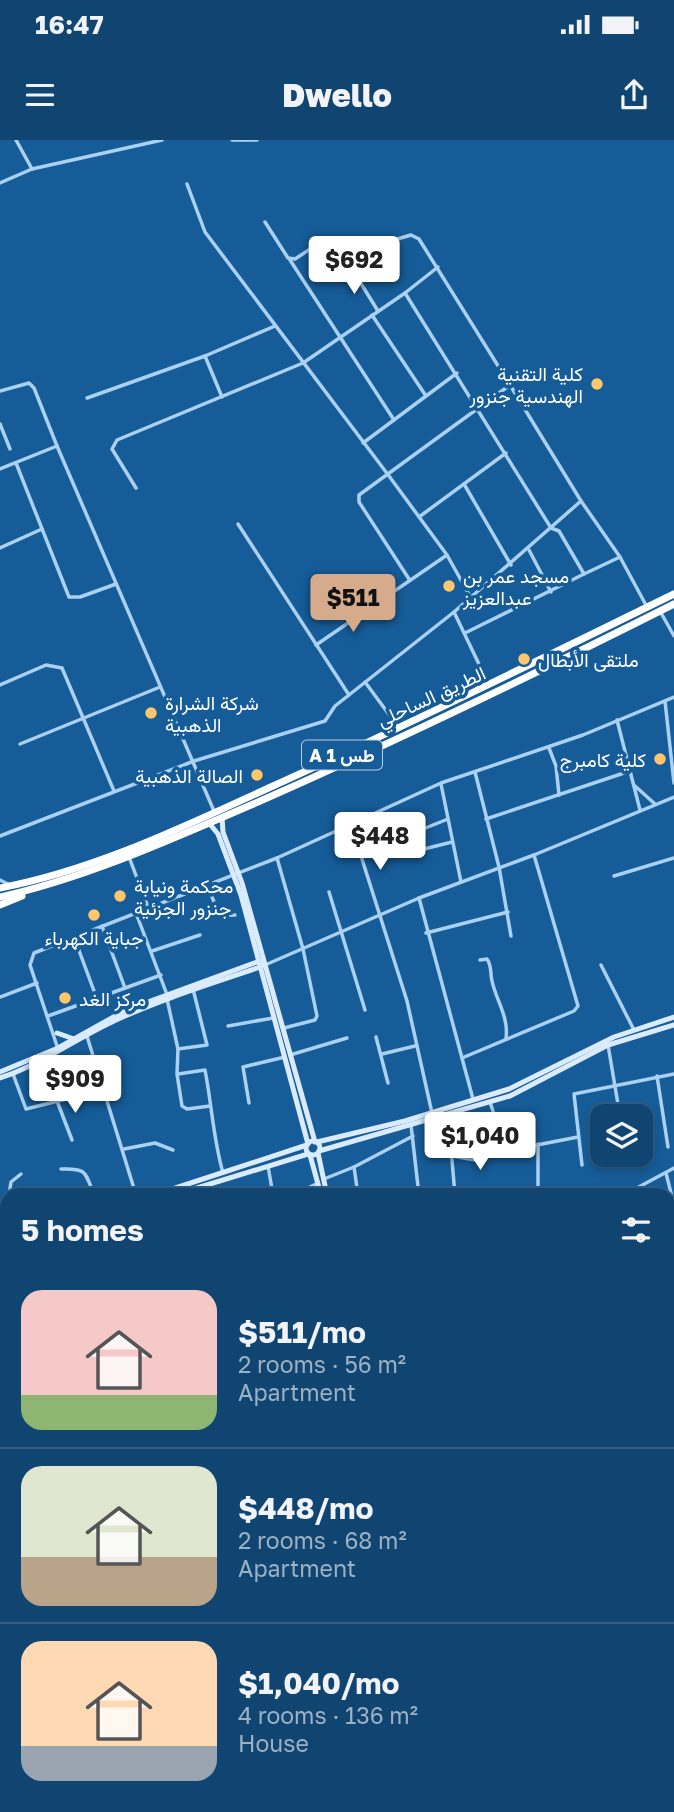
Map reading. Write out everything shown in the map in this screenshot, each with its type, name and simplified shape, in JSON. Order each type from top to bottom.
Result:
[{"type":"highway","name":"الطريق الساحلي","points":[[0,897],[38,888],[128,856],[208,823],[218,815],[489,686],[674,594]]},
{"type":"highway","name":"الطريق الساحلي","points":[[0,888],[105,858],[359,757],[674,604]]},
{"type":"highway","points":[[0,905],[38,888]]},
{"type":"street","points":[[16,140],[32,169]]},
{"type":"street","points":[[0,183],[32,169],[162,140]]},
{"type":"street","points":[[232,140],[257,140]]},
{"type":"street","points":[[187,184],[205,232],[447,555],[471,597]]},
{"type":"street","points":[[265,222],[394,420]]},
{"type":"street","points":[[352,269],[387,242],[411,235],[419,239],[580,501],[620,557],[647,607]]},
{"type":"street","points":[[288,258],[295,259],[327,238],[352,269],[378,311]]},
{"type":"street","points":[[136,488],[112,449],[117,440],[303,363],[438,267]]},
{"type":"street","points":[[405,293],[551,528],[559,531],[584,574]]},
{"type":"street","points":[[372,315],[426,396]]},
{"type":"street","points":[[87,398],[205,356],[275,326]]},
{"type":"street","points":[[205,356],[222,397]]},
{"type":"street","points":[[363,443],[457,373]]},
{"type":"street","points":[[0,391],[29,383],[34,387],[160,687],[218,815],[220,833],[236,873],[283,1028],[309,1154],[324,1188]]},
{"type":"street","points":[[409,579],[359,502],[359,495],[389,476],[510,385]]},
{"type":"street","points":[[0,424],[10,449]]},
{"type":"street","points":[[0,470],[57,446]]},
{"type":"street","points":[[419,517],[506,453]]},
{"type":"street","points":[[16,463],[69,597],[80,597],[116,584]]},
{"type":"street","points":[[464,484],[511,565]]},
{"type":"street","points":[[0,836],[194,761],[321,723],[328,718],[335,706],[529,550],[580,501]]},
{"type":"street","points":[[238,523],[349,695]]},
{"type":"street","points":[[0,548],[42,529]]},
{"type":"street","points":[[529,550],[551,592]]},
{"type":"street","points":[[316,645],[447,555]]},
{"type":"street","points":[[465,633],[620,557]]},
{"type":"street","points":[[660,611],[674,636]]},
{"type":"street","points":[[454,612],[489,686]]},
{"type":"street","points":[[0,685],[46,665],[61,668],[114,791]]},
{"type":"street","points":[[365,682],[400,729]]},
{"type":"street","points":[[20,744],[160,687]]},
{"type":"street","points":[[61,1049],[30,965],[31,956],[148,907],[277,858],[441,783],[549,748],[674,697]]},
{"type":"street","points":[[665,701],[674,783]]},
{"type":"street","points":[[617,720],[640,810]]},
{"type":"street","points":[[549,748],[556,766],[559,795]]},
{"type":"street","points":[[486,819],[630,771]]},
{"type":"street","points":[[475,772],[499,867],[511,936]]},
{"type":"street","points":[[441,783],[461,881]]},
{"type":"street","points":[[634,785],[655,804]]},
{"type":"street","points":[[0,1072],[61,1049],[74,1039],[167,995],[303,949],[419,898],[534,855],[674,797]]},
{"type":"street","points":[[413,833],[448,819]]},
{"type":"street","points":[[208,823],[220,833]]},
{"type":"street","points":[[355,837],[407,1001],[432,1113]]},
{"type":"street","points":[[412,852],[452,842]]},
{"type":"street","points":[[462,1058],[574,1011],[578,1006],[534,855]]},
{"type":"street","points":[[128,856],[148,907]]},
{"type":"street","points":[[277,858],[303,949],[317,1017],[315,1020],[283,1028]]},
{"type":"street","points":[[614,876],[674,858]]},
{"type":"street","points":[[0,880],[12,886]]},
{"type":"street","points":[[207,885],[220,916],[235,915]]},
{"type":"street","points":[[329,891],[365,1010]]},
{"type":"street","points":[[419,898],[426,933],[473,1101]]},
{"type":"street","points":[[426,933],[508,912]]},
{"type":"street","points":[[136,913],[167,995],[178,1049],[177,1074],[182,1106],[187,1109],[210,1106]]},
{"type":"street","points":[[102,926],[125,988]]},
{"type":"street","points":[[152,951],[201,935]]},
{"type":"street","points":[[74,937],[97,999]]},
{"type":"street","points":[[480,960],[488,959],[491,963],[492,981],[507,1025],[506,1038]]},
{"type":"street","points":[[167,995],[262,963]]},
{"type":"street","points":[[262,963],[275,1018],[319,1152],[321,1188]]},
{"type":"street","points":[[600,965],[634,1030]]},
{"type":"street","points":[[48,1016],[161,975]]},
{"type":"street","points":[[0,998],[37,982]]},
{"type":"street","points":[[178,1049],[207,1045],[193,988]]},
{"type":"street","points":[[176,1188],[307,1144],[473,1101],[526,1082],[634,1030],[674,1017]]},
{"type":"street","points":[[228,1026],[275,1018]]},
{"type":"street","points":[[196,1188],[491,1102],[533,1086],[608,1045],[674,1025]]},
{"type":"street","points":[[55,1031],[74,1039]]},
{"type":"street","points":[[0,1078],[13,1074],[86,1034]]},
{"type":"street","points":[[86,1034],[134,1188]]},
{"type":"street","points":[[376,1037],[388,1083]]},
{"type":"street","points":[[249,1103],[243,1067],[347,1038]]},
{"type":"street","points":[[608,1045],[618,1104]]},
{"type":"street","points":[[382,1054],[415,1046]]},
{"type":"street","points":[[177,1074],[205,1070],[215,1127],[213,1141],[223,1173]]},
{"type":"street","points":[[13,1074],[26,1109],[103,1084]]},
{"type":"street","points":[[582,1166],[573,1095],[615,1083],[674,1074]]},
{"type":"street","points":[[657,1076],[668,1147]]},
{"type":"street","points":[[57,1101],[72,1140]]},
{"type":"street","points":[[491,1102],[504,1150]]},
{"type":"street","points":[[448,1114],[454,1188]]},
{"type":"street","points":[[411,1125],[418,1188]]},
{"type":"street","points":[[308,1188],[412,1136]]},
{"type":"street","points":[[452,1156],[475,1160],[504,1150],[578,1137]]},
{"type":"street","points":[[124,1149],[155,1143],[173,1150]]},
{"type":"street","points":[[538,1144],[538,1188]]},
{"type":"street","points":[[268,1165],[272,1188]]},
{"type":"street","points":[[354,1167],[357,1188]]},
{"type":"street","points":[[637,1188],[674,1168]]},
{"type":"street","points":[[61,1169],[80,1169],[86,1173],[91,1188]]},
{"type":"street","points":[[666,1172],[670,1188]]},
{"type":"street","points":[[10,1188],[10,1182],[21,1174]]},
{"type":"place","name":"كلية التقنية الهندسية جنزور","points":[[597,384]]},
{"type":"place","name":"مسجد عمر بن عبدالعزيز","points":[[449,586]]},
{"type":"place","name":"ملتقى الأبطال","points":[[524,659]]},
{"type":"place","name":"شركة الشرارة الذهبية","points":[[151,713]]},
{"type":"place","name":"كلية كامبرج","points":[[660,759]]},
{"type":"place","name":"الصالة الذهبية","points":[[257,775]]},
{"type":"place","name":"محكمة ونيابة جنزور الجزئية","points":[[120,896]]},
{"type":"place","name":"جباية الكهرباء","points":[[94,915]]},
{"type":"place","name":"مركز الغد","points":[[65,998]]}]
